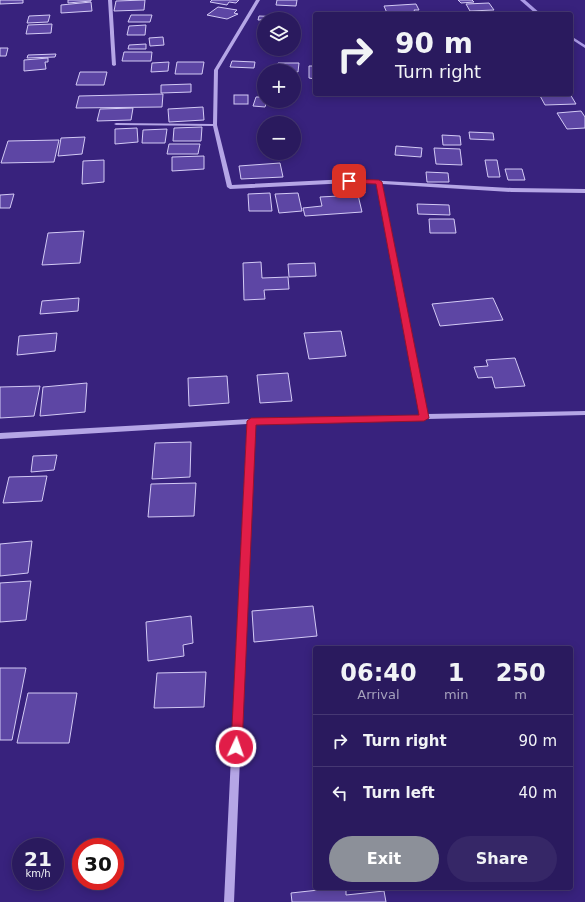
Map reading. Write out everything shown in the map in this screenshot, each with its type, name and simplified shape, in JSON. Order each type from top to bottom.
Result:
[{"type":"street","points":[[110,0],[114,65]]},
{"type":"street","points":[[258,0],[216,70],[215,125],[230,187],[349,181],[512,190],[585,191]]},
{"type":"street","points":[[116,124],[215,125]]},
{"type":"street","points":[[379,182],[424,418]]},
{"type":"street","points":[[0,436],[251,421],[585,413]]},
{"type":"street","points":[[229,902],[251,421]]},
{"type":"building","points":[[0,0],[23,0],[23,3],[0,4]]},
{"type":"building","points":[[68,0],[91,0],[91,1],[68,3]]},
{"type":"building","points":[[145,0],[144,10],[114,11],[116,1]]},
{"type":"building","points":[[212,0],[239,0],[236,3],[229,2],[227,5],[210,2]]},
{"type":"building","points":[[277,0],[297,0],[296,6],[276,5]]},
{"type":"building","points":[[458,0],[472,0],[474,2],[461,3]]},
{"type":"building","points":[[91,2],[92,11],[61,13],[61,5]]},
{"type":"building","points":[[489,3],[494,10],[470,11],[466,4]]},
{"type":"building","points":[[416,4],[419,10],[414,10],[415,12],[387,12],[384,6]]},
{"type":"building","points":[[218,7],[237,10],[234,13],[238,14],[227,19],[207,15]]},
{"type":"building","points":[[50,15],[48,22],[27,23],[29,16]]},
{"type":"building","points":[[131,15],[152,15],[150,22],[128,22]]},
{"type":"building","points":[[52,24],[51,33],[26,34],[28,25]]},
{"type":"building","points":[[146,25],[145,35],[127,35],[129,26]]},
{"type":"building","points":[[163,37],[164,45],[150,46],[149,38]]},
{"type":"building","points":[[146,44],[146,49],[128,49],[129,45]]},
{"type":"building","points":[[0,48],[8,48],[6,56],[0,56]]},
{"type":"building","points":[[124,52],[152,52],[151,61],[122,61]]},
{"type":"building","points":[[56,54],[55,57],[27,58],[28,55]]},
{"type":"building","points":[[48,58],[48,62],[45,62],[46,69],[24,71],[24,60]]},
{"type":"building","points":[[232,61],[255,62],[254,68],[230,67]]},
{"type":"building","points":[[169,62],[168,71],[151,72],[152,63]]},
{"type":"building","points":[[177,62],[204,62],[202,74],[175,74]]},
{"type":"building","points":[[278,63],[299,63],[299,64]]},
{"type":"building","points":[[309,66],[313,66],[313,79],[309,78]]},
{"type":"building","points":[[80,72],[107,72],[104,85],[76,85]]},
{"type":"building","points":[[191,84],[191,92],[161,93],[161,85]]},
{"type":"building","points":[[163,94],[162,107],[76,108],[79,96]]},
{"type":"building","points":[[234,95],[248,95],[248,104],[234,104]]},
{"type":"building","points":[[540,96],[571,96],[576,104],[545,105]]},
{"type":"building","points":[[256,97],[257,97],[257,106],[253,106]]},
{"type":"building","points":[[203,107],[204,120],[169,122],[168,109]]},
{"type":"building","points":[[133,108],[131,120],[97,121],[100,109]]},
{"type":"building","points":[[581,111],[585,117],[585,128],[567,129],[557,113]]},
{"type":"building","points":[[202,127],[201,141],[173,141],[174,128]]},
{"type":"building","points":[[137,128],[138,142],[115,144],[115,129]]},
{"type":"building","points":[[167,129],[165,143],[142,143],[143,130]]},
{"type":"building","points":[[469,132],[493,133],[494,140],[470,139]]},
{"type":"building","points":[[442,135],[460,136],[461,145],[443,145]]},
{"type":"building","points":[[85,137],[82,154],[58,156],[61,138]]},
{"type":"building","points":[[59,140],[54,162],[1,163],[8,141]]},
{"type":"building","points":[[169,144],[200,144],[198,154],[167,154]]},
{"type":"building","points":[[396,146],[422,148],[421,157],[395,155]]},
{"type":"building","points":[[434,148],[460,149],[462,165],[436,164]]},
{"type":"building","points":[[204,156],[204,169],[172,171],[172,157]]},
{"type":"building","points":[[104,160],[104,182],[82,184],[83,161]]},
{"type":"building","points":[[485,160],[497,160],[500,177],[488,177]]},
{"type":"building","points":[[280,163],[283,177],[241,179],[239,166]]},
{"type":"building","points":[[505,169],[522,169],[525,180],[508,180]]},
{"type":"building","points":[[426,172],[448,173],[449,182],[427,182]]},
{"type":"building","points":[[363,185],[365,193],[348,194],[347,186]]},
{"type":"building","points":[[270,193],[272,211],[249,211],[248,194]]},
{"type":"building","points":[[298,193],[302,211],[279,213],[275,194]]},
{"type":"building","points":[[14,194],[10,208],[0,208],[0,195]]},
{"type":"building","points":[[358,195],[362,212],[305,216],[303,208],[322,206],[320,197]]},
{"type":"building","points":[[417,204],[449,205],[450,215],[418,214]]},
{"type":"building","points":[[429,219],[454,219],[456,233],[430,233]]},
{"type":"building","points":[[84,231],[80,263],[42,265],[48,233]]},
{"type":"building","points":[[261,262],[262,278],[288,277],[289,289],[264,290],[265,299],[244,300],[243,263]]},
{"type":"building","points":[[315,263],[316,276],[289,277],[288,264]]},
{"type":"building","points":[[79,298],[78,311],[40,314],[42,301]]},
{"type":"building","points":[[493,298],[503,320],[440,326],[432,304]]},
{"type":"building","points":[[341,331],[346,356],[309,359],[304,333]]},
{"type":"building","points":[[57,333],[55,351],[17,355],[19,336]]},
{"type":"building","points":[[515,358],[525,386],[495,388],[492,377],[478,378],[474,367],[488,366],[486,360]]},
{"type":"building","points":[[288,373],[292,401],[260,403],[257,375]]},
{"type":"building","points":[[227,376],[229,403],[189,406],[188,378]]},
{"type":"building","points":[[87,383],[85,412],[40,416],[43,387]]},
{"type":"building","points":[[40,386],[34,416],[0,418],[0,387]]},
{"type":"building","points":[[191,442],[190,477],[152,479],[155,443]]},
{"type":"building","points":[[57,455],[54,470],[31,472],[33,456]]},
{"type":"building","points":[[47,476],[42,501],[3,503],[9,477]]},
{"type":"building","points":[[196,483],[194,516],[148,517],[151,484]]},
{"type":"building","points":[[32,541],[28,573],[0,576],[0,544]]},
{"type":"building","points":[[31,581],[26,620],[0,622],[0,583]]},
{"type":"building","points":[[313,606],[317,636],[254,642],[252,611]]},
{"type":"building","points":[[191,616],[193,643],[183,645],[184,656],[148,661],[146,622]]},
{"type":"building","points":[[0,668],[26,668],[12,740],[0,740]]},
{"type":"building","points":[[206,672],[204,707],[154,708],[157,673]]},
{"type":"building","points":[[28,693],[77,693],[69,743],[17,743]]},
{"type":"building","points":[[319,890],[346,890],[346,895],[384,891],[386,902],[292,902],[291,893]]},
{"type":"waterway","points":[[522,0],[537,12]]},
{"type":"waterway","points":[[573,38],[585,47]]},
{"type":"route","points":[[236,747],[251,421],[424,418],[379,182],[349,181]]}]
